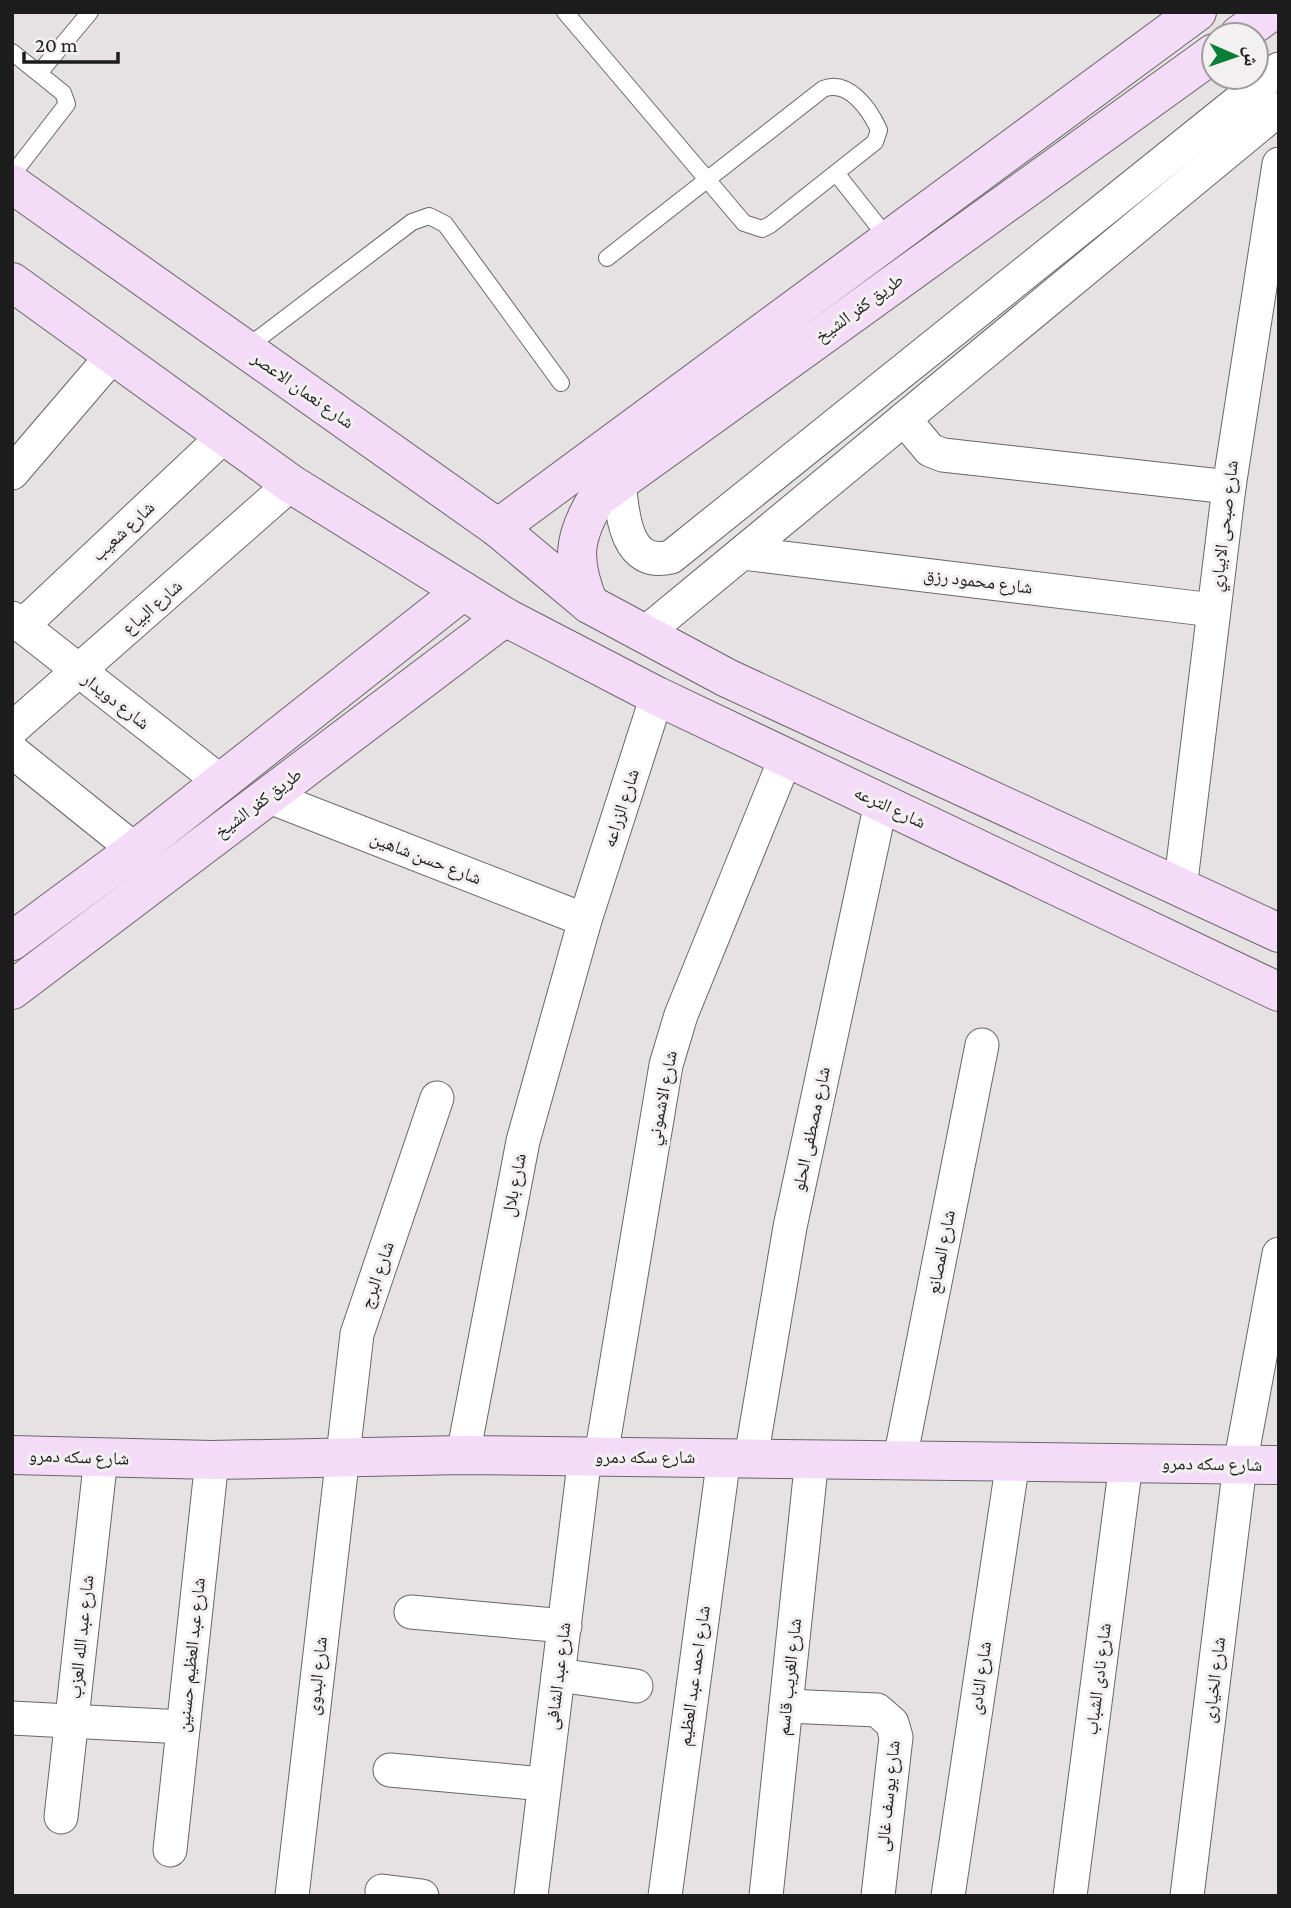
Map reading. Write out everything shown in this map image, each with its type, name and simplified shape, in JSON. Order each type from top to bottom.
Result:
[{"type":"main road","name":"طريق كفر الشيخ","points":[[498,528],[889,240],[1178,18]]},
{"type":"main road","name":"طريق كفر الشيخ","points":[[589,604],[579,578],[576,550],[583,522],[597,498],[1200,63]]},
{"type":"main road","name":"شارع نعمان الاعصر","points":[[12,184],[498,528],[589,604]]},
{"type":"main road","points":[[12,282],[291,484],[505,617]]},
{"type":"main road","points":[[12,941],[135,850],[463,591]]},
{"type":"main road","points":[[589,604],[727,678],[1180,890],[1279,933]]},
{"type":"main road","name":"طريق كفر الشيخ","points":[[12,990],[505,617]]},
{"type":"main road","name":"شارع الترعه","points":[[505,617],[657,696],[1279,992]]},
{"type":"main road","points":[[961,840],[979,794]]},
{"type":"main road","name":"شارع سكه دمرو","points":[[12,1455],[212,1460],[463,1455],[737,1457],[1279,1465]]},
{"type":"street","points":[[619,480],[627,535],[638,550],[651,558],[671,557],[1279,69]]},
{"type":"street","points":[[644,634],[1279,109]]},
{"type":"street","name":"شارع صبحى الابياري","points":[[1180,890],[1229,486],[1270,278],[1279,163]]},
{"type":"street","points":[[12,473],[113,355]]},
{"type":"street","points":[[904,419],[930,450],[943,456],[1229,486]]},
{"type":"street","name":"شارع شعيب","points":[[17,622],[225,436]]},
{"type":"street","name":"شارع البياع","points":[[12,729],[291,484]]},
{"type":"street","name":"شارع محمود رزق","points":[[743,553],[1213,610]]},
{"type":"street","name":"شارع دويدار","points":[[17,622],[77,672],[221,782]]},
{"type":"street","name":"شارع الزراعه","points":[[585,920],[657,696]]},
{"type":"street","points":[[12,751],[135,850]]},
{"type":"street","name":"شارع الاشموني","points":[[593,1456],[666,1065],[681,1015],[786,757]]},
{"type":"street","name":"شارع حسن شاهين","points":[[267,796],[585,920]]},
{"type":"street","name":"شارع مصطفى الحلو","points":[[737,1457],[790,1227],[881,803]]},
{"type":"street","name":"شارع بلال","points":[[463,1455],[523,1141],[585,920]]},
{"type":"street","name":"شارع المصانع","points":[[900,1459],[982,1045]]},
{"type":"street","name":"شارع البرج","points":[[341,1457],[357,1334],[437,1098]]},
{"type":"street","name":"شارع الخيارى","points":[[1187,1896],[1240,1465],[1279,1254]]},
{"type":"street","name":"شارع عبد الشافى","points":[[531,1896],[558,1675],[593,1456]]},
{"type":"street","name":"شارع عبد الله العزب","points":[[61,1817],[101,1457]]},
{"type":"street","name":"شارع البدوى","points":[[292,1896],[341,1457]]},
{"type":"street","name":"شارع احمد عبد العظيم","points":[[665,1896],[737,1457]]},
{"type":"street","name":"شارع الغريب قاسم","points":[[766,1896],[812,1458]]},
{"type":"street","name":"شارع عبد العظيم حسنين","points":[[170,1850],[212,1460]]},
{"type":"street","name":"شارع النادى","points":[[948,1896],[1013,1461]]},
{"type":"street","name":"شارع نادى الشباب","points":[[1070,1896],[1126,1463]]},
{"type":"street","points":[[411,1612],[565,1626]]},
{"type":"street","points":[[558,1675],[636,1686]]},
{"type":"street","name":"شارع يوسف غالى","points":[[786,1706],[877,1710],[892,1723],[896,1737],[878,1896]]},
{"type":"street","points":[[12,1718],[183,1727]]},
{"type":"street","points":[[390,1770],[544,1784]]},
{"type":"street","points":[[382,1892],[422,1896]]},
{"type":"lane","points":[[39,73],[90,12]]},
{"type":"lane","points":[[565,12],[708,180],[744,223],[762,229],[876,142],[878,130],[850,90],[832,86],[708,180],[607,258]]},
{"type":"lane","points":[[12,52],[63,93],[68,104],[12,175]]},
{"type":"lane","points":[[836,173],[889,240]]},
{"type":"lane","points":[[245,349],[412,222],[429,216],[445,224],[561,383]]}]
